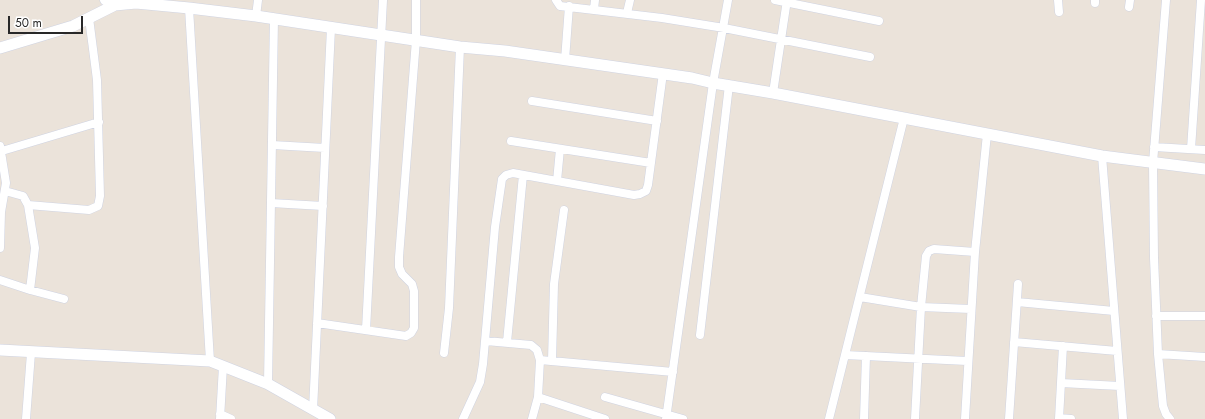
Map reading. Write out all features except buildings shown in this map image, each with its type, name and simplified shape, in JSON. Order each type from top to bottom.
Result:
[{"type":"main road","points":[[0,48],[73,26],[89,18],[110,2],[189,8],[274,18],[460,47],[505,51],[663,73],[713,83],[772,92],[1102,156],[1205,169]]},
{"type":"main road","points":[[0,350],[31,353],[210,361],[268,384],[330,419]]},
{"type":"street","points":[[256,16],[258,0]]},
{"type":"street","points":[[366,330],[383,0]]},
{"type":"street","points":[[317,323],[406,336],[411,333],[414,328],[414,291],[412,284],[402,274],[399,267],[399,257],[416,40],[416,0]]},
{"type":"street","points":[[556,0],[560,6],[627,13],[724,28],[870,57]]},
{"type":"street","points":[[594,9],[595,0]]},
{"type":"street","points":[[627,13],[630,0]]},
{"type":"street","points":[[666,416],[713,83],[728,0]]},
{"type":"street","points":[[775,0],[787,1],[879,21]]},
{"type":"street","points":[[1058,0],[1059,12]]},
{"type":"street","points":[[1166,0],[1153,163],[1158,354],[1163,406],[1170,419]]},
{"type":"street","points":[[1191,149],[1201,0]]},
{"type":"street","points":[[772,92],[787,1]]},
{"type":"street","points":[[565,60],[569,6]]},
{"type":"street","points":[[189,8],[210,361]]},
{"type":"street","points":[[28,205],[89,210],[98,206],[100,196],[97,80],[89,18]]},
{"type":"street","points":[[268,384],[274,18]]},
{"type":"street","points":[[313,410],[331,28]]},
{"type":"street","points":[[444,353],[449,308],[460,47]]},
{"type":"street","points":[[464,419],[480,382],[486,341],[495,227],[501,183],[506,175],[513,173],[640,194],[646,191],[663,73]]},
{"type":"street","points":[[700,335],[729,85]]},
{"type":"street","points":[[532,101],[657,121]]},
{"type":"street","points":[[829,419],[904,118]]},
{"type":"street","points":[[0,248],[1,212],[5,191],[1,148],[99,122]]},
{"type":"street","points":[[965,419],[967,361],[975,252],[987,134]]},
{"type":"street","points":[[511,141],[651,164]]},
{"type":"street","points":[[272,145],[325,148]]},
{"type":"street","points":[[1154,147],[1205,150]]},
{"type":"street","points":[[557,181],[560,149]]},
{"type":"street","points":[[1102,156],[1123,419]]},
{"type":"street","points":[[507,342],[523,175]]},
{"type":"street","points":[[5,191],[24,196],[28,205],[35,248],[30,290]]},
{"type":"street","points":[[271,203],[323,206]]},
{"type":"street","points":[[552,361],[554,284],[564,210]]},
{"type":"street","points":[[915,419],[921,307],[926,256],[929,251],[934,249],[975,252]]},
{"type":"street","points":[[0,280],[64,299]]},
{"type":"street","points":[[1009,419],[1018,284]]},
{"type":"street","points":[[860,297],[921,307],[971,309]]},
{"type":"street","points":[[1017,302],[1114,311]]},
{"type":"street","points":[[1156,316],[1205,316]]},
{"type":"street","points":[[486,341],[507,342],[534,347],[537,350],[540,360],[538,397],[532,419]]},
{"type":"street","points":[[1014,342],[1117,351]]},
{"type":"street","points":[[1063,346],[1059,418],[1071,419]]},
{"type":"street","points":[[26,419],[31,353]]},
{"type":"street","points":[[1158,354],[1205,357]]},
{"type":"street","points":[[846,355],[967,361]]},
{"type":"street","points":[[864,419],[866,356]]},
{"type":"street","points":[[540,360],[673,372]]},
{"type":"street","points":[[223,366],[220,416],[231,419]]},
{"type":"street","points":[[1061,383],[1120,386]]},
{"type":"street","points":[[538,397],[605,419]]},
{"type":"street","points":[[605,397],[666,416],[683,419]]}]
